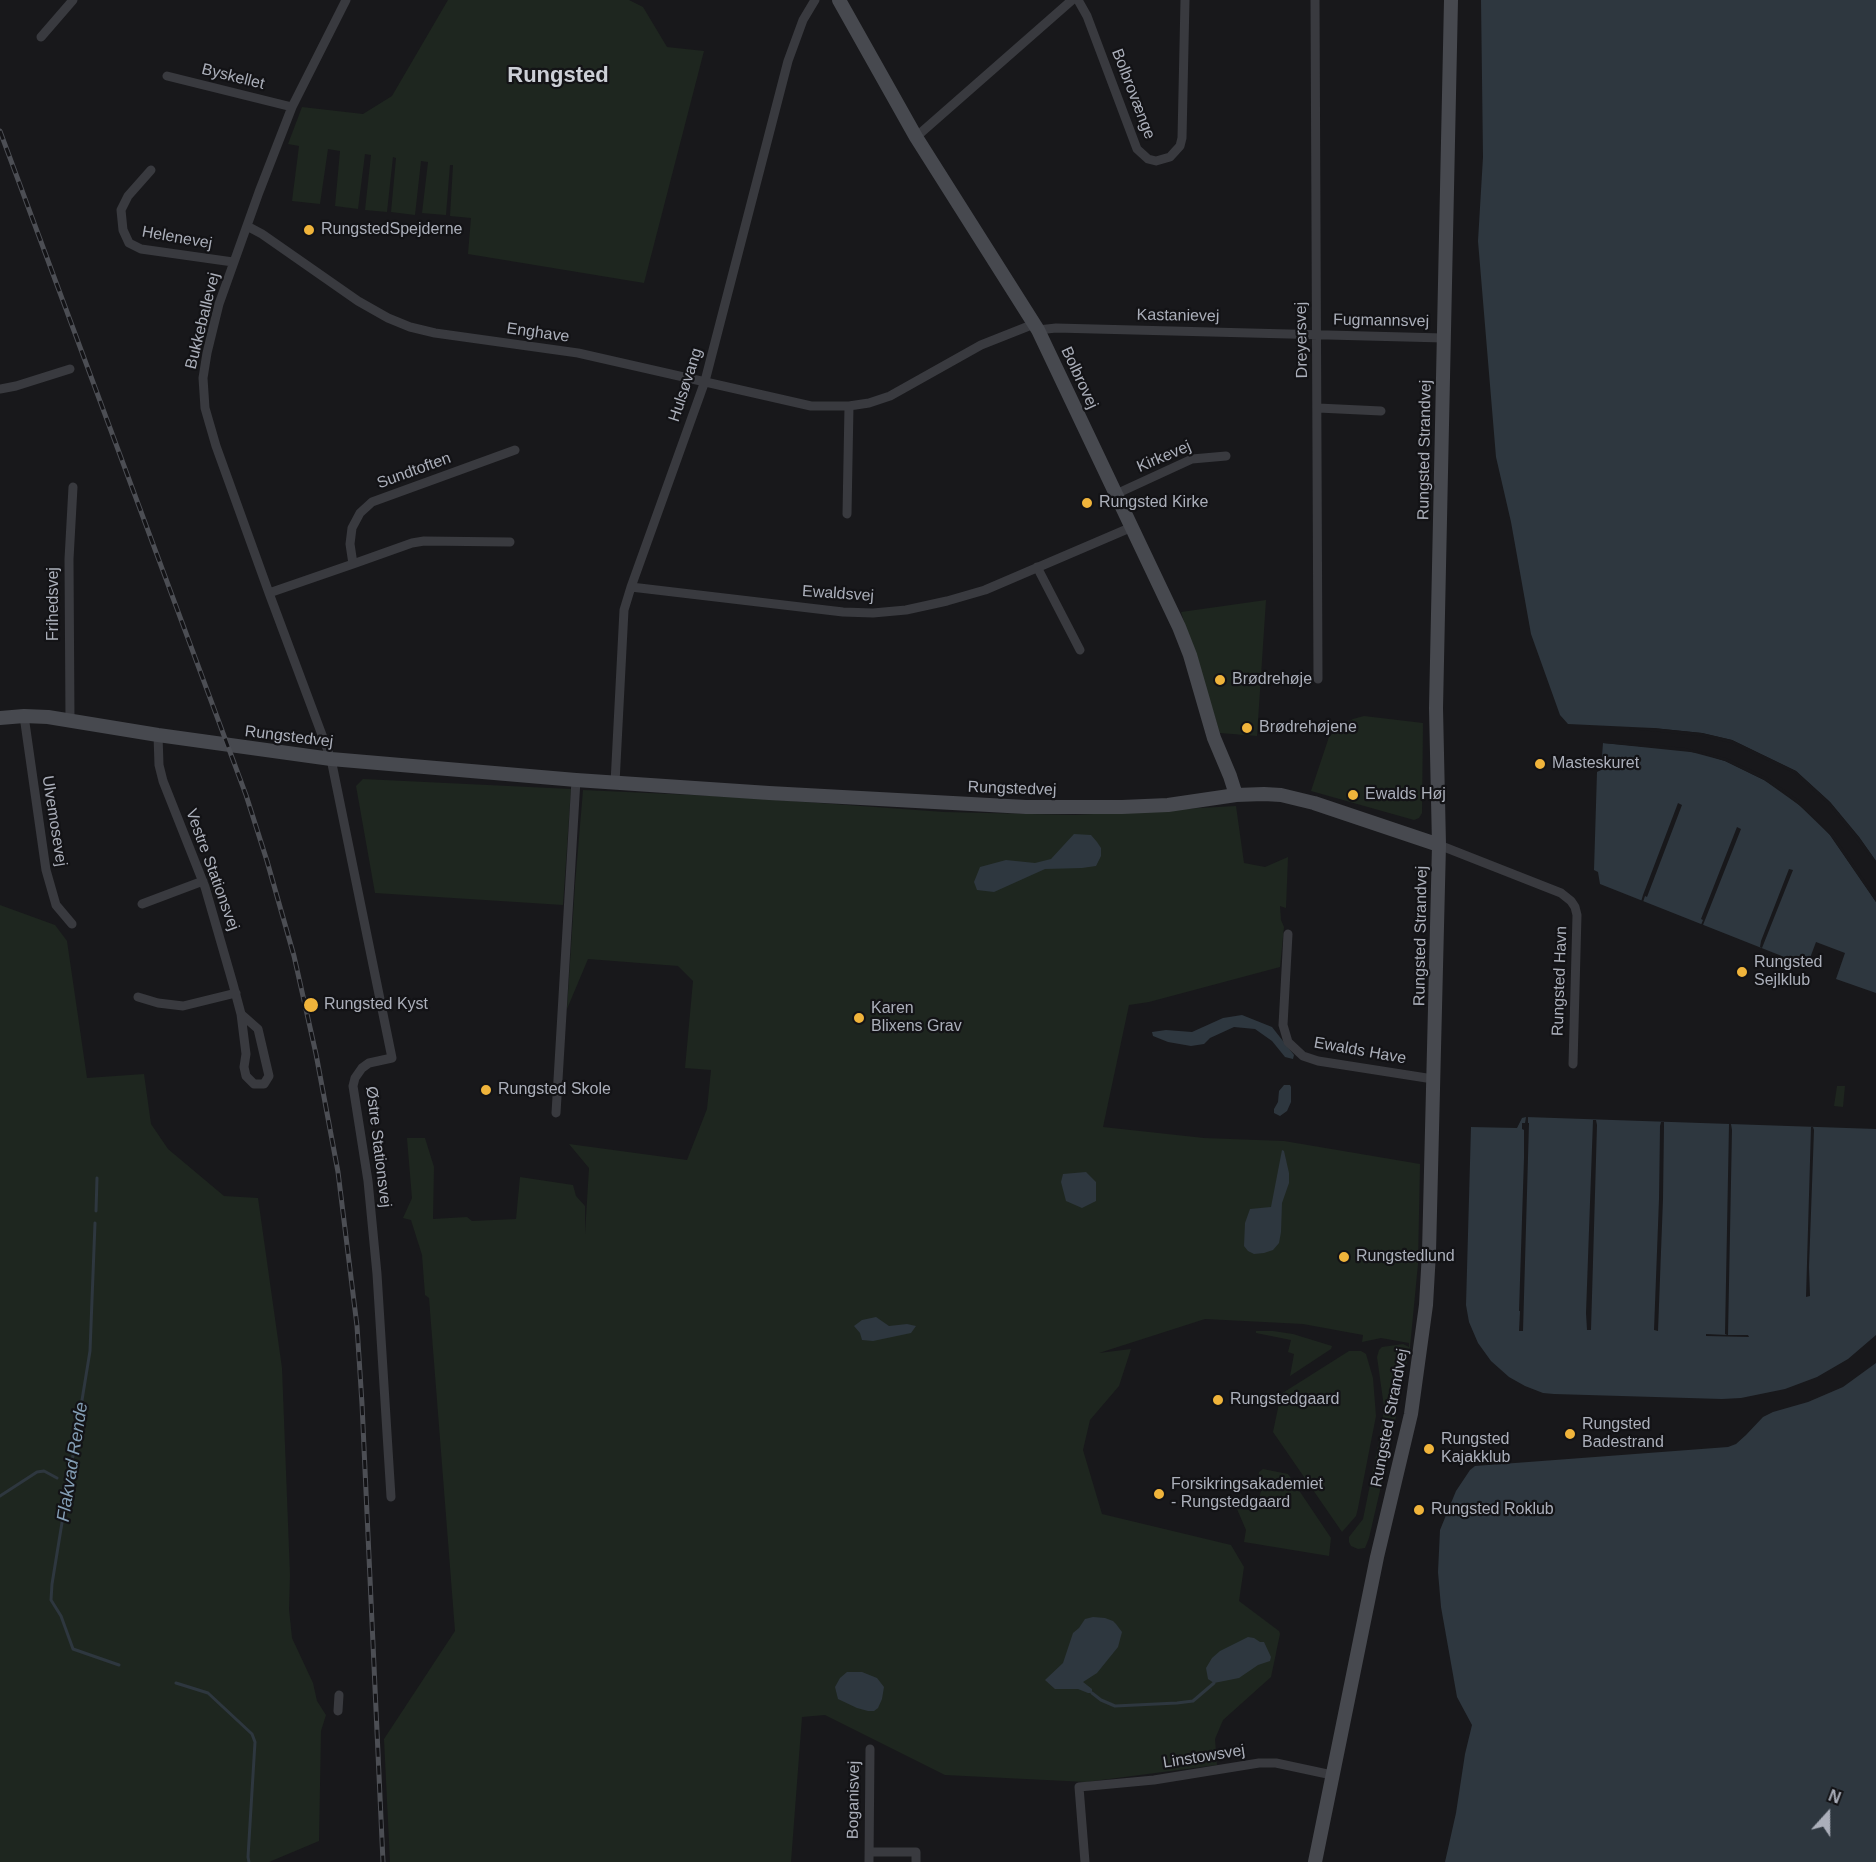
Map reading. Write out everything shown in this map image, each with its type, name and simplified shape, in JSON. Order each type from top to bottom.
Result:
[{"type":"main road","name":"Bolbrovej","points":[[839,0],[916,137],[1036,327],[1179,627],[1190,654],[1214,738],[1236,795]]},
{"type":"main road","name":"Rungsted Strandvej","points":[[1315,1862],[1375,1568],[1411,1414],[1422,1342],[1429,1252],[1439,845],[1436,708],[1451,0]]},
{"type":"main road","name":"Rungstedvej","points":[[0,718],[24,716],[70,721],[242,748],[331,759],[769,794],[1026,807],[1122,807],[1168,806],[1236,795],[1264,794],[1295,798],[1439,845]]},
{"type":"street","points":[[41,37],[74,0]]},
{"type":"street","name":"Bukkeballevej","points":[[331,759],[216,446],[205,408],[203,378],[219,304],[292,106],[346,0]]},
{"type":"street","name":"Hulsøvang","points":[[615,783],[624,610],[705,381],[788,61],[803,20],[815,0]]},
{"type":"street","points":[[916,137],[1072,0]]},
{"type":"street","name":"Bolbrovænge","points":[[1078,0],[1087,16],[1137,149],[1148,159],[1156,160],[1170,157],[1176,152],[1182,138],[1185,0]]},
{"type":"street","name":"Dreyersvej","points":[[1315,0],[1318,679]]},
{"type":"street","name":"Byskellet","points":[[166,76],[292,106]]},
{"type":"street","name":"Helenevej","points":[[151,170],[128,195],[121,210],[123,230],[129,243],[141,249],[233,262]]},
{"type":"street","name":"Enghave","points":[[247,226],[358,301],[410,327],[435,333],[578,353],[811,406],[849,406],[869,403],[890,396],[981,345],[1036,327]]},
{"type":"street","name":"Kastanievej","points":[[1036,327],[1317,334]]},
{"type":"street","name":"Fugmannsvej","points":[[1317,334],[1444,338]]},
{"type":"street","points":[[0,389],[70,369]]},
{"type":"street","points":[[847,514],[849,406]]},
{"type":"street","points":[[1318,408],[1381,411]]},
{"type":"street","name":"Sundtoften","points":[[354,564],[350,544],[352,528],[360,513],[372,502],[515,450]]},
{"type":"street","name":"Kirkevej","points":[[1116,494],[1192,459],[1226,456]]},
{"type":"street","name":"Frihedsvej","points":[[70,721],[69,559],[73,487]]},
{"type":"street","name":"Ewaldsvej","points":[[631,587],[843,612],[873,613],[946,601],[985,590],[1131,527]]},
{"type":"street","points":[[269,593],[412,543],[424,541],[510,542]]},
{"type":"street","points":[[1037,567],[1080,650]]},
{"type":"street","name":"Ulvemosevej","points":[[24,716],[46,870],[56,904],[72,924]]},
{"type":"street","name":"Vestre Stationsvej","points":[[158,735],[159,765],[163,781],[203,881],[224,946],[241,1014],[246,1076],[254,1084],[264,1084],[269,1076],[258,1029],[241,1014]]},
{"type":"street","name":"Østre Stationsvej","points":[[331,759],[392,1058],[362,1068],[353,1086],[364,1145],[373,1227],[391,1497]]},
{"type":"street","points":[[556,1113],[576,780]]},
{"type":"street","name":"Rungsted Havn","points":[[1439,845],[1561,893],[1575,907],[1573,1064]]},
{"type":"street","points":[[142,904],[203,881]]},
{"type":"street","name":"Ewalds Have","points":[[1288,934],[1283,1025],[1288,1042],[1303,1056],[1318,1061],[1434,1079]]},
{"type":"street","points":[[138,997],[158,1003],[183,1006],[236,993]]},
{"type":"street","points":[[338,1711],[339,1695]]},
{"type":"street","name":"Boganisvej","points":[[869,1862],[870,1749]]},
{"type":"street","name":"Linstowsvej","points":[[1085,1862],[1079,1787],[1154,1780],[1259,1763],[1276,1763],[1332,1775]]},
{"type":"street","name":"Boganisvej","points":[[869,1852],[916,1852],[916,1862]]},
{"type":"shaded area","points":[[448,0],[629,0],[643,7],[667,47],[704,51],[644,283],[468,254],[471,218],[450,216],[453,165],[450,165],[446,215],[422,213],[428,162],[421,161],[415,215],[391,212],[396,158],[393,157],[387,212],[365,210],[371,155],[365,154],[358,209],[335,206],[340,151],[328,149],[320,204],[292,201],[299,146],[288,144],[302,107],[363,114],[392,96]]},
{"type":"shaded area","points":[[1481,0],[1876,0],[1876,861],[1830,802],[1796,771],[1732,740],[1702,733],[1653,728],[1568,724],[1560,715],[1531,634],[1511,522],[1496,457],[1478,241],[1483,157]]},
{"type":"shaded area","points":[[1266,600],[1257,736],[1220,733],[1181,612]]},
{"type":"shaded area","points":[[1364,716],[1423,723],[1422,813],[1419,818],[1414,820],[1311,791],[1329,737],[1339,727]]},
{"type":"shaded area","points":[[1603,743],[1684,750],[1725,761],[1764,780],[1799,805],[1830,835],[1876,902],[1876,993],[1836,979],[1845,953],[1816,942],[1807,966],[1600,884],[1598,872],[1594,870],[1597,772],[1601,770]]},
{"type":"shaded area","points":[[363,779],[571,789],[563,905],[375,893],[356,786]]},
{"type":"shaded area","points":[[583,790],[736,797],[944,812],[1075,815],[1236,806],[1244,863],[1265,867],[1288,857],[1286,908],[1280,906],[1284,927],[1280,967],[1149,1002],[1129,1005],[1103,1127],[1204,1138],[1284,1141],[1420,1164],[1418,1264],[1410,1347],[1388,1456],[1365,1548],[1358,1549],[1351,1546],[1349,1537],[1363,1519],[1381,1431],[1384,1407],[1377,1357],[1382,1347],[1403,1344],[1409,1347],[1409,1343],[1381,1338],[1362,1342],[1363,1335],[1303,1324],[1205,1319],[1099,1353],[1131,1349],[1119,1386],[1090,1420],[1083,1450],[1102,1514],[1231,1545],[1244,1567],[1239,1601],[1280,1634],[1271,1677],[1223,1720],[1215,1739],[1217,1765],[1086,1782],[945,1775],[825,1715],[802,1717],[791,1862],[390,1862],[384,1739],[455,1631],[429,1298],[425,1295],[422,1255],[411,1220],[403,1218],[412,1198],[407,1138],[425,1138],[434,1167],[433,1219],[467,1217],[472,1221],[516,1219],[520,1177],[573,1185],[576,1196],[585,1206],[585,1234],[589,1168],[569,1144],[687,1160],[707,1109],[711,1070],[685,1068],[693,981],[678,966],[588,959],[567,1009]]},
{"type":"shaded area","points":[[1074,834],[1091,835],[1097,842],[1101,848],[1101,856],[1096,866],[1045,869],[994,892],[977,890],[974,882],[980,867],[1006,860],[1035,863],[1051,859]]},
{"type":"shaded area","points":[[0,905],[55,925],[67,941],[87,1078],[144,1074],[151,1124],[168,1149],[224,1196],[258,1198],[282,1368],[290,1575],[289,1609],[292,1638],[313,1683],[317,1701],[326,1715],[321,1731],[319,1841],[269,1862],[0,1862]]},
{"type":"shaded area","points":[[1242,1015],[1272,1027],[1294,1055],[1293,1059],[1285,1057],[1272,1041],[1255,1029],[1234,1027],[1210,1038],[1204,1044],[1191,1046],[1168,1042],[1153,1036],[1152,1032],[1166,1030],[1192,1032],[1223,1018]]},
{"type":"shaded area","points":[[1284,1085],[1291,1087],[1291,1102],[1287,1111],[1280,1116],[1274,1113],[1274,1109],[1278,1102],[1279,1091]]},
{"type":"shaded area","points":[[1837,1086],[1845,1086],[1843,1107],[1834,1106]]},
{"type":"shaded area","points":[[1522,1118],[1876,1129],[1876,1335],[1848,1359],[1817,1377],[1785,1389],[1741,1398],[1554,1394],[1543,1393],[1509,1377],[1491,1361],[1478,1343],[1469,1322],[1466,1305],[1471,1127],[1517,1128]]},
{"type":"shaded area","points":[[1282,1150],[1289,1173],[1289,1183],[1282,1203],[1279,1243],[1273,1250],[1254,1254],[1244,1246],[1245,1223],[1250,1209],[1271,1207]]},
{"type":"shaded area","points":[[1086,1172],[1096,1182],[1096,1201],[1082,1208],[1066,1201],[1061,1182],[1063,1174]]},
{"type":"shaded area","points":[[876,1317],[889,1326],[907,1324],[916,1326],[911,1333],[873,1341],[862,1340],[854,1326],[862,1320]]},
{"type":"shaded area","points":[[1256,1331],[1293,1334],[1332,1346],[1331,1349],[1290,1376],[1294,1354],[1288,1352],[1291,1340],[1256,1333]]},
{"type":"shaded area","points":[[1349,1351],[1361,1351],[1366,1354],[1373,1378],[1376,1416],[1356,1516],[1342,1532],[1273,1432],[1281,1394]]},
{"type":"shaded area","points":[[1876,1363],[1876,1862],[1445,1862],[1472,1725],[1457,1697],[1441,1607],[1438,1572],[1440,1530],[1456,1491],[1470,1470],[1475,1466],[1728,1447],[1736,1444],[1763,1417],[1843,1387]]},
{"type":"shaded area","points":[[1263,1469],[1288,1474],[1331,1538],[1329,1556],[1244,1542],[1246,1530],[1237,1509],[1251,1510],[1258,1504],[1263,1479],[1258,1478],[1259,1472]]},
{"type":"shaded area","points":[[1105,1618],[1116,1624],[1122,1632],[1118,1647],[1097,1673],[1083,1682],[1092,1689],[1092,1693],[1078,1689],[1055,1689],[1045,1680],[1063,1663],[1073,1633],[1085,1619]]},
{"type":"shaded area","points":[[1248,1637],[1264,1642],[1271,1657],[1270,1661],[1258,1665],[1239,1678],[1214,1683],[1208,1679],[1206,1668],[1212,1658],[1220,1651]]},
{"type":"shaded area","points":[[847,1672],[862,1672],[877,1678],[884,1687],[878,1708],[868,1711],[838,1699],[835,1687]]},
{"type":"pier","points":[[1653,728],[1702,733],[1732,740],[1796,771],[1830,802],[1859,837],[1876,864],[1828,804],[1794,773],[1731,743],[1702,736],[1629,729]]},
{"type":"pier","points":[[1603,740],[1685,748],[1726,758],[1766,777],[1801,802],[1832,833],[1876,897],[1876,902],[1830,835],[1816,819],[1782,791],[1764,780],[1725,761],[1700,753],[1603,743]]},
{"type":"pier","points":[[1678,803],[1682,805],[1647,897],[1645,896],[1641,902],[1643,895]]},
{"type":"pier","points":[[1737,827],[1741,829],[1703,925],[1701,925],[1703,920],[1701,919]]},
{"type":"pier","points":[[1789,869],[1793,870],[1762,948],[1760,947],[1761,941]]},
{"type":"pier","points":[[1526,1117],[1529,1123],[1523,1331],[1519,1331],[1524,1158],[1522,1123],[1525,1123]]},
{"type":"pier","points":[[1593,1120],[1596,1120],[1597,1125],[1591,1330],[1587,1330],[1586,1313]]},
{"type":"pier","points":[[1661,1122],[1664,1122],[1663,1199],[1658,1331],[1654,1330]]},
{"type":"pier","points":[[1729,1124],[1732,1130],[1728,1335],[1748,1335],[1749,1337],[1706,1336],[1706,1334],[1727,1335],[1725,1334]]},
{"type":"pier","points":[[1811,1127],[1814,1130],[1810,1296],[1806,1297]]},
{"type":"waterway","name":"Flakvad Rende","points":[[96,1211],[97,1178]]},
{"type":"waterway","name":"Flakvad Rende","points":[[95,1223],[90,1351],[51,1600],[61,1616],[73,1649],[119,1665]]},
{"type":"waterway","points":[[0,1496],[37,1472],[44,1471],[57,1478]]},
{"type":"waterway","name":"Flakvad Rende","points":[[176,1683],[208,1693],[252,1734],[255,1742],[249,1862]]},
{"type":"waterway","points":[[1092,1693],[1115,1706],[1177,1703],[1193,1701],[1214,1683]]},
{"type":"railway","points":[[0,131],[246,795],[294,956],[316,1054],[338,1172],[357,1326],[383,1862]]},
{"type":"place","name":"RungstedSpejderne","points":[[309,230]]},
{"type":"place","name":"Rungsted Kirke","points":[[1087,503]]},
{"type":"place","name":"Brødrehøje","points":[[1220,680]]},
{"type":"place","name":"Brødrehøjene","points":[[1247,728]]},
{"type":"place","name":"Masteskuret","points":[[1540,764]]},
{"type":"place","name":"Ewalds Høj","points":[[1353,795]]},
{"type":"place","name":"Rungsted Sejlklub","points":[[1742,972]]},
{"type":"place","name":"Rungsted Kyst","points":[[311,1005]]},
{"type":"place","name":"Karen Blixens Grav","points":[[859,1018]]},
{"type":"place","name":"Rungsted Skole","points":[[486,1090]]},
{"type":"place","name":"Rungstedlund","points":[[1344,1257]]},
{"type":"place","name":"Rungstedgaard","points":[[1218,1400]]},
{"type":"place","name":"Rungsted Badestrand","points":[[1570,1434]]},
{"type":"place","name":"Rungsted Kajakklub","points":[[1429,1449]]},
{"type":"place","name":"Forsikringsakademiet - Rungstedgaard","points":[[1159,1494]]},
{"type":"place","name":"Rungsted Roklub","points":[[1419,1510]]},
{"type":"district","name":"Rungsted","points":[[558,76]]}]
